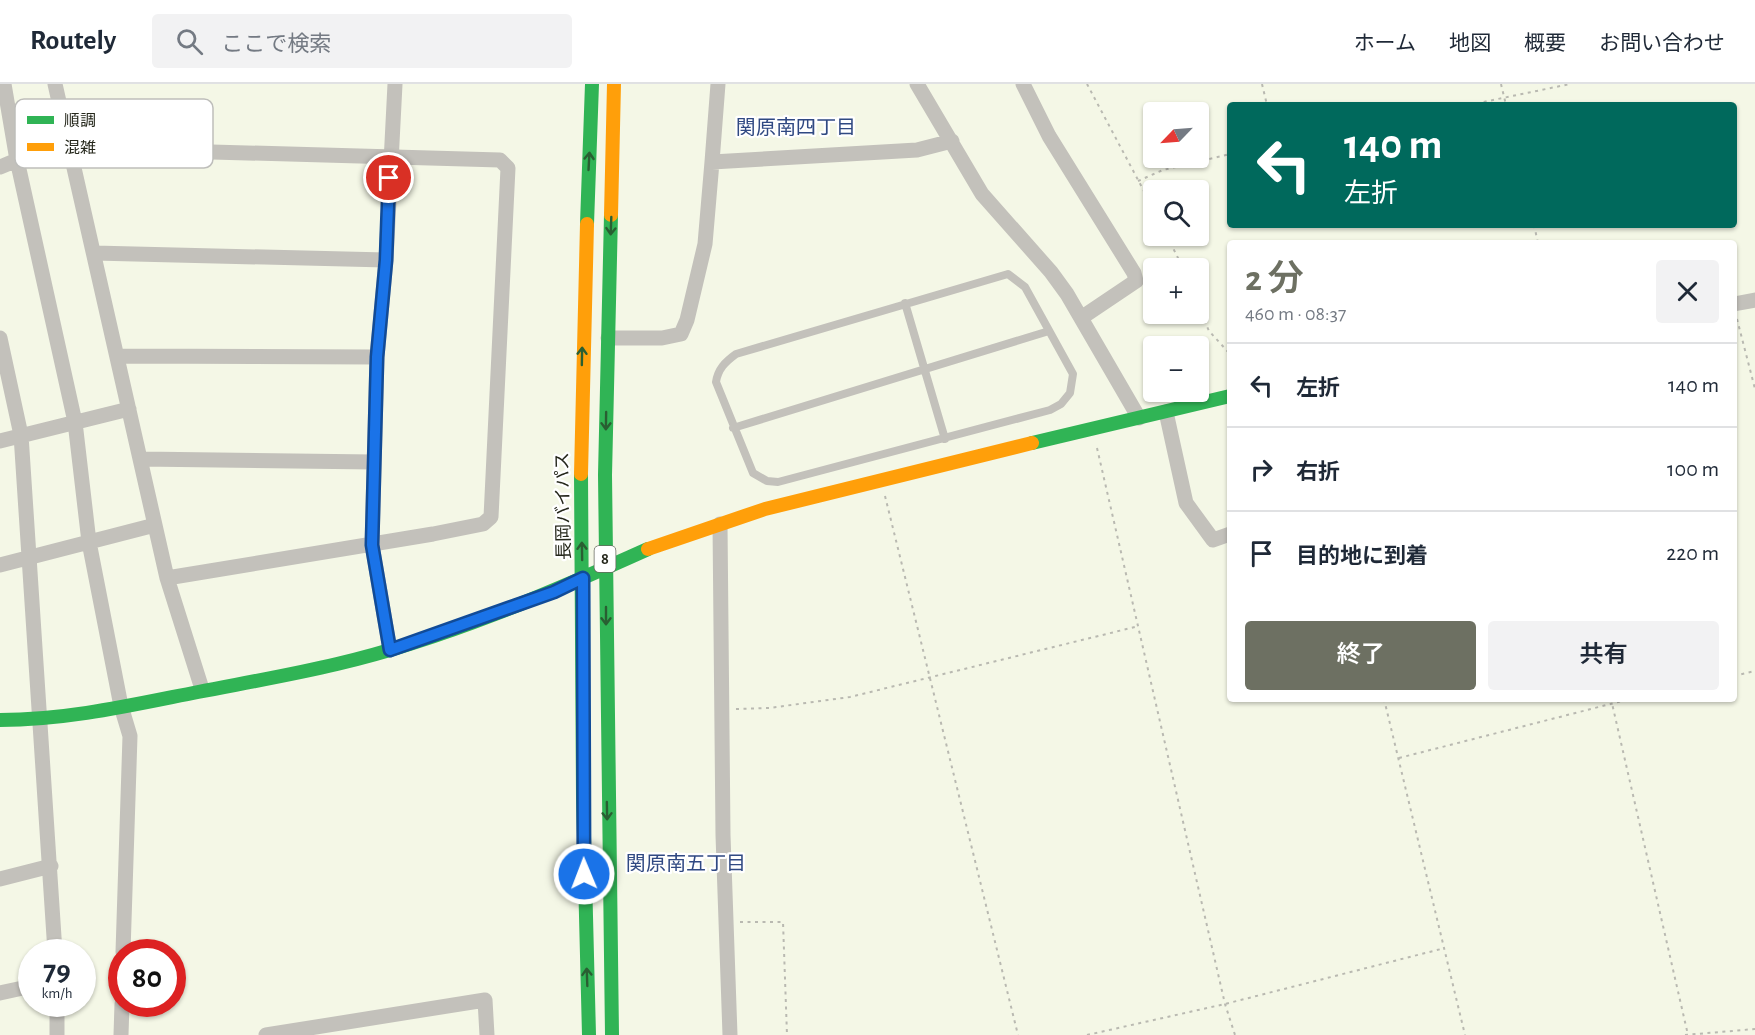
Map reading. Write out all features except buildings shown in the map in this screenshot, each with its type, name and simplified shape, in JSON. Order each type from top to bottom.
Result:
[{"type":"main road","name":"長岡バイパス","points":[[589,1035],[582,805],[582,326],[592,84]]},
{"type":"main road","name":"8","points":[[612,1035],[605,568],[614,84]]},
{"type":"main road","points":[[0,720],[39,720],[338,664],[390,650],[543,596],[650,548],[765,509],[882,482],[979,454],[1093,430],[1227,397]]},
{"type":"main road","points":[[610,951],[624,1035]]},
{"type":"street","points":[[4,84],[15,148]]},
{"type":"street","points":[[55,84],[59,99]]},
{"type":"street","points":[[390,650],[372,545],[377,357],[386,260],[395,84]]},
{"type":"street","points":[[608,338],[662,338],[681,334],[687,320],[705,244],[718,84]]},
{"type":"street","points":[[917,84],[982,194],[1051,273],[1081,318],[1139,418]]},
{"type":"street","points":[[1023,84],[1049,136],[1134,273],[1136,281],[1081,318]]},
{"type":"street","points":[[712,162],[917,150],[952,141]]},
{"type":"street","points":[[167,578],[372,545],[483,524],[491,517],[508,168],[500,160],[213,152]]},
{"type":"street","points":[[0,167],[15,161]]},
{"type":"street","points":[[19,168],[75,422],[89,542],[121,706],[130,735],[123,939]]},
{"type":"street","points":[[75,168],[167,578],[202,690]]},
{"type":"street","points":[[94,253],[386,260]]},
{"type":"street","points":[[1737,308],[1755,300]]},
{"type":"street","points":[[0,338],[21,435],[54,939]]},
{"type":"street","points":[[118,356],[377,357]]},
{"type":"street","points":[[0,441],[129,409]]},
{"type":"street","points":[[1166,412],[1186,503],[1213,540],[1227,535]]},
{"type":"street","points":[[141,459],[374,462]]},
{"type":"street","points":[[720,524],[725,922],[730,1035]]},
{"type":"street","points":[[0,564],[30,559],[155,525]]},
{"type":"street","points":[[0,879],[51,866]]},
{"type":"street","points":[[0,993],[18,989]]},
{"type":"street","points":[[266,1035],[311,1032],[484,1000],[487,1035]]},
{"type":"street","points":[[57,1017],[57,1035]]},
{"type":"street","points":[[121,1035],[122,1017]]},
{"type":"lane","points":[[1008,274],[1025,287],[1073,374],[1070,393],[1061,404],[1050,410],[778,482],[767,481],[753,473],[716,382],[717,375],[726,361],[736,354],[905,303],[1008,274]]},
{"type":"lane","points":[[905,303],[945,439]]},
{"type":"lane","points":[[733,428],[1049,331]]},
{"type":"path","points":[[1087,84],[1143,190]]},
{"type":"path","points":[[1262,84],[1266,102]]},
{"type":"path","points":[[1501,84],[1505,102]]},
{"type":"path","points":[[1486,102],[1570,84]]},
{"type":"path","points":[[1138,181],[1163,170],[1227,155]]},
{"type":"path","points":[[1737,317],[1755,390]]},
{"type":"path","points":[[1206,324],[1209,331],[1227,351]]},
{"type":"path","points":[[1093,430],[1225,1004],[1235,1035]]},
{"type":"path","points":[[882,482],[1018,1035]]},
{"type":"path","points":[[721,710],[769,708],[850,697],[1139,626]]},
{"type":"path","points":[[1737,675],[1755,671]]},
{"type":"path","points":[[1385,702],[1466,1035]]},
{"type":"path","points":[[1399,758],[1608,702]]},
{"type":"path","points":[[1612,702],[1686,1035],[1755,1029]]},
{"type":"path","points":[[725,922],[783,921],[787,1035]]},
{"type":"path","points":[[1087,1035],[1225,1004],[1445,948]]},
{"type":"traffic: fast","points":[[587,224],[592,84]]},
{"type":"traffic: fast","points":[[611,215],[605,475],[612,1035]]},
{"type":"traffic: fast","points":[[1032,443],[1227,397]]},
{"type":"traffic: fast","points":[[581,474],[583,797],[589,1035]]},
{"type":"traffic: fast","points":[[0,720],[75,715],[124,707],[302,672],[377,654],[495,614],[648,549]]},
{"type":"traffic: slow","points":[[611,215],[614,84]]},
{"type":"traffic: slow","points":[[581,474],[587,224]]},
{"type":"traffic: slow","points":[[648,549],[765,509],[1032,443]]},
{"type":"district","name":"関原南四丁目","points":[[796,128]]},
{"type":"district","name":"関原南五丁目","points":[[686,864]]},
{"type":"route","points":[[389,178],[386,260],[377,357],[372,545],[390,650],[554,592],[583,578],[584,874]]}]
